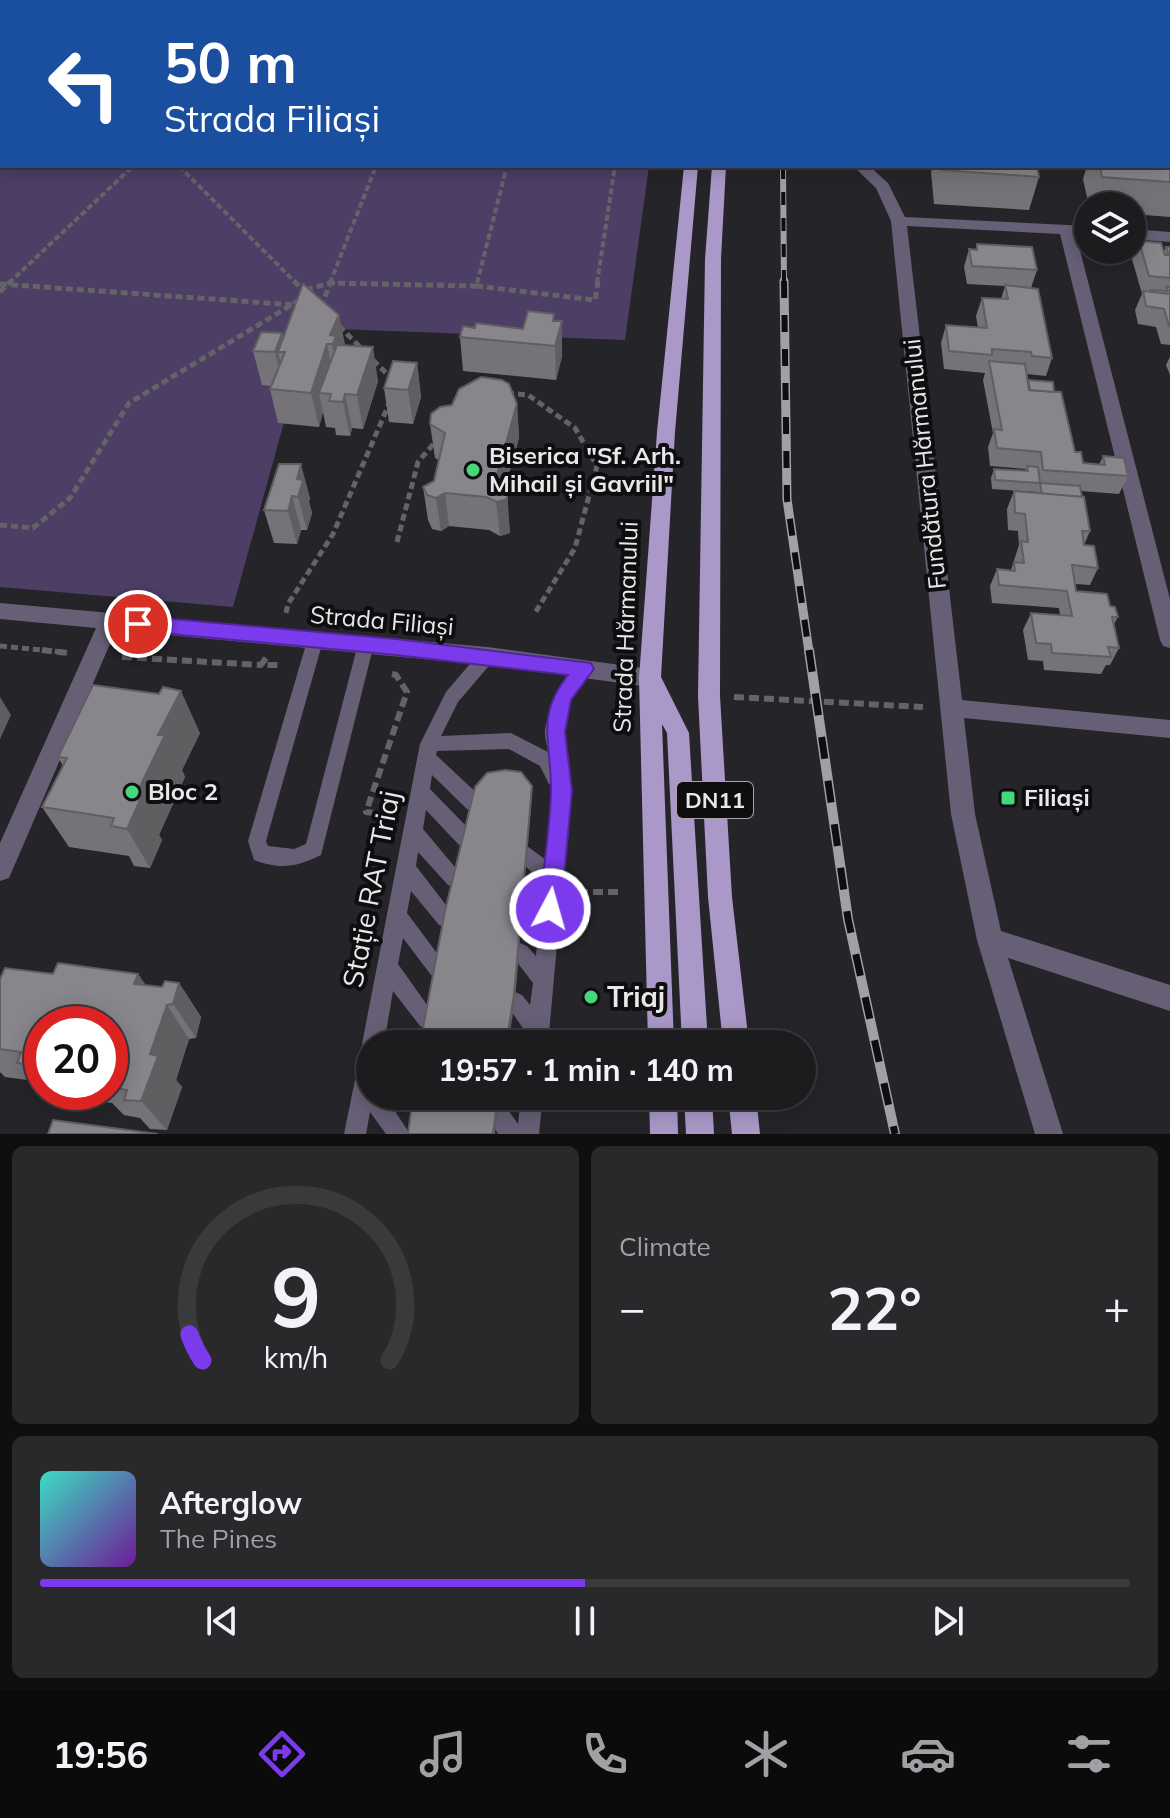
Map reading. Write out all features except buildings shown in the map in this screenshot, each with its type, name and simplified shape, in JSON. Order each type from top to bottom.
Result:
[{"type":"main road","name":"Strada Hărmanului","points":[[661,1030],[650,678],[666,432],[691,168]]},
{"type":"main road","name":"DN11","points":[[719,168],[713,259],[709,696],[720,897],[734,1030]]},
{"type":"main road","points":[[650,678],[678,733],[694,1030]]},
{"type":"main road","points":[[663,1110],[664,1134]]},
{"type":"main road","points":[[699,1110],[700,1134]]},
{"type":"main road","points":[[743,1110],[746,1134]]},
{"type":"street","name":"Fundătura Hărmanului","points":[[862,168],[883,186],[899,221],[963,814],[990,940],[1049,1134]]},
{"type":"street","points":[[899,221],[1074,230]]},
{"type":"street","points":[[1067,230],[1170,640]]},
{"type":"street","points":[[1146,235],[1170,237]]},
{"type":"street","name":"Strada Filiași","points":[[0,611],[487,656],[650,678]]},
{"type":"street","points":[[0,870],[109,621]]},
{"type":"street","points":[[951,708],[1170,729]]},
{"type":"street","points":[[990,940],[1170,998]]},
{"type":"lane","points":[[315,641],[257,841],[261,854],[295,858],[314,849],[366,644]]},
{"type":"lane","name":"Stație RAT Triaj","points":[[380,1030],[387,966],[427,751],[441,712],[454,690],[487,656]]},
{"type":"lane","points":[[539,1030],[562,791],[554,732],[562,698],[585,669]]},
{"type":"lane","points":[[427,751],[511,741],[546,760],[562,791]]},
{"type":"lane","points":[[427,751],[474,803]]},
{"type":"lane","points":[[420,791],[466,839]]},
{"type":"lane","points":[[414,825],[455,879]]},
{"type":"lane","points":[[527,855],[552,886]]},
{"type":"lane","points":[[405,868],[446,918]]},
{"type":"lane","points":[[524,900],[549,926]]},
{"type":"lane","points":[[397,915],[438,968]]},
{"type":"lane","points":[[520,953],[544,981]]},
{"type":"lane","points":[[387,966],[427,1019]]},
{"type":"lane","points":[[515,1002],[533,1030]]},
{"type":"lane","points":[[355,1134],[363,1110]]},
{"type":"lane","points":[[382,1110],[399,1134]]},
{"type":"lane","points":[[528,1134],[531,1110]]},
{"type":"lane","points":[[498,1115],[512,1134]]},
{"type":"path","points":[[0,292],[131,168]]},
{"type":"path","points":[[181,168],[397,384]]},
{"type":"path","points":[[320,308],[375,168]]},
{"type":"path","points":[[476,286],[506,168]]},
{"type":"path","points":[[303,290],[330,283],[476,286],[595,300],[615,168]]},
{"type":"path","points":[[0,284],[320,308]]},
{"type":"path","points":[[0,525],[33,528],[70,498],[129,403],[296,305],[303,290]]},
{"type":"path","points":[[503,392],[528,395],[575,428],[597,466],[575,548],[535,613]]},
{"type":"path","points":[[261,665],[280,637],[288,604],[333,534],[391,398]]},
{"type":"path","points":[[397,542],[418,462],[437,441]]},
{"type":"path","points":[[0,646],[95,656],[261,665],[310,664]]},
{"type":"path","points":[[360,668],[396,675],[407,692],[366,812],[414,825]]},
{"type":"path","points":[[709,696],[951,708]]},
{"type":"path","points":[[552,886],[621,892]]},
{"type":"shaded area","points":[[0,168],[649,168],[625,340],[310,328],[233,607],[0,587]]},
{"type":"railway","points":[[783,168],[784,283]]},
{"type":"railway","points":[[784,281],[787,499],[809,652]]},
{"type":"railway","points":[[809,650],[848,919],[895,1134]]},
{"type":"place","name":"Biserica \"Sf. Arh. Mihail și Gavriil\"","points":[[473,470]]},
{"type":"place","name":"Bloc 2","points":[[132,792]]},
{"type":"place","name":"Filiași","points":[[1008,798]]},
{"type":"place","name":"Triaj","points":[[591,997]]},
{"type":"route","points":[[138,624],[487,656],[585,669],[562,698],[554,732],[562,791],[550,909]]}]
